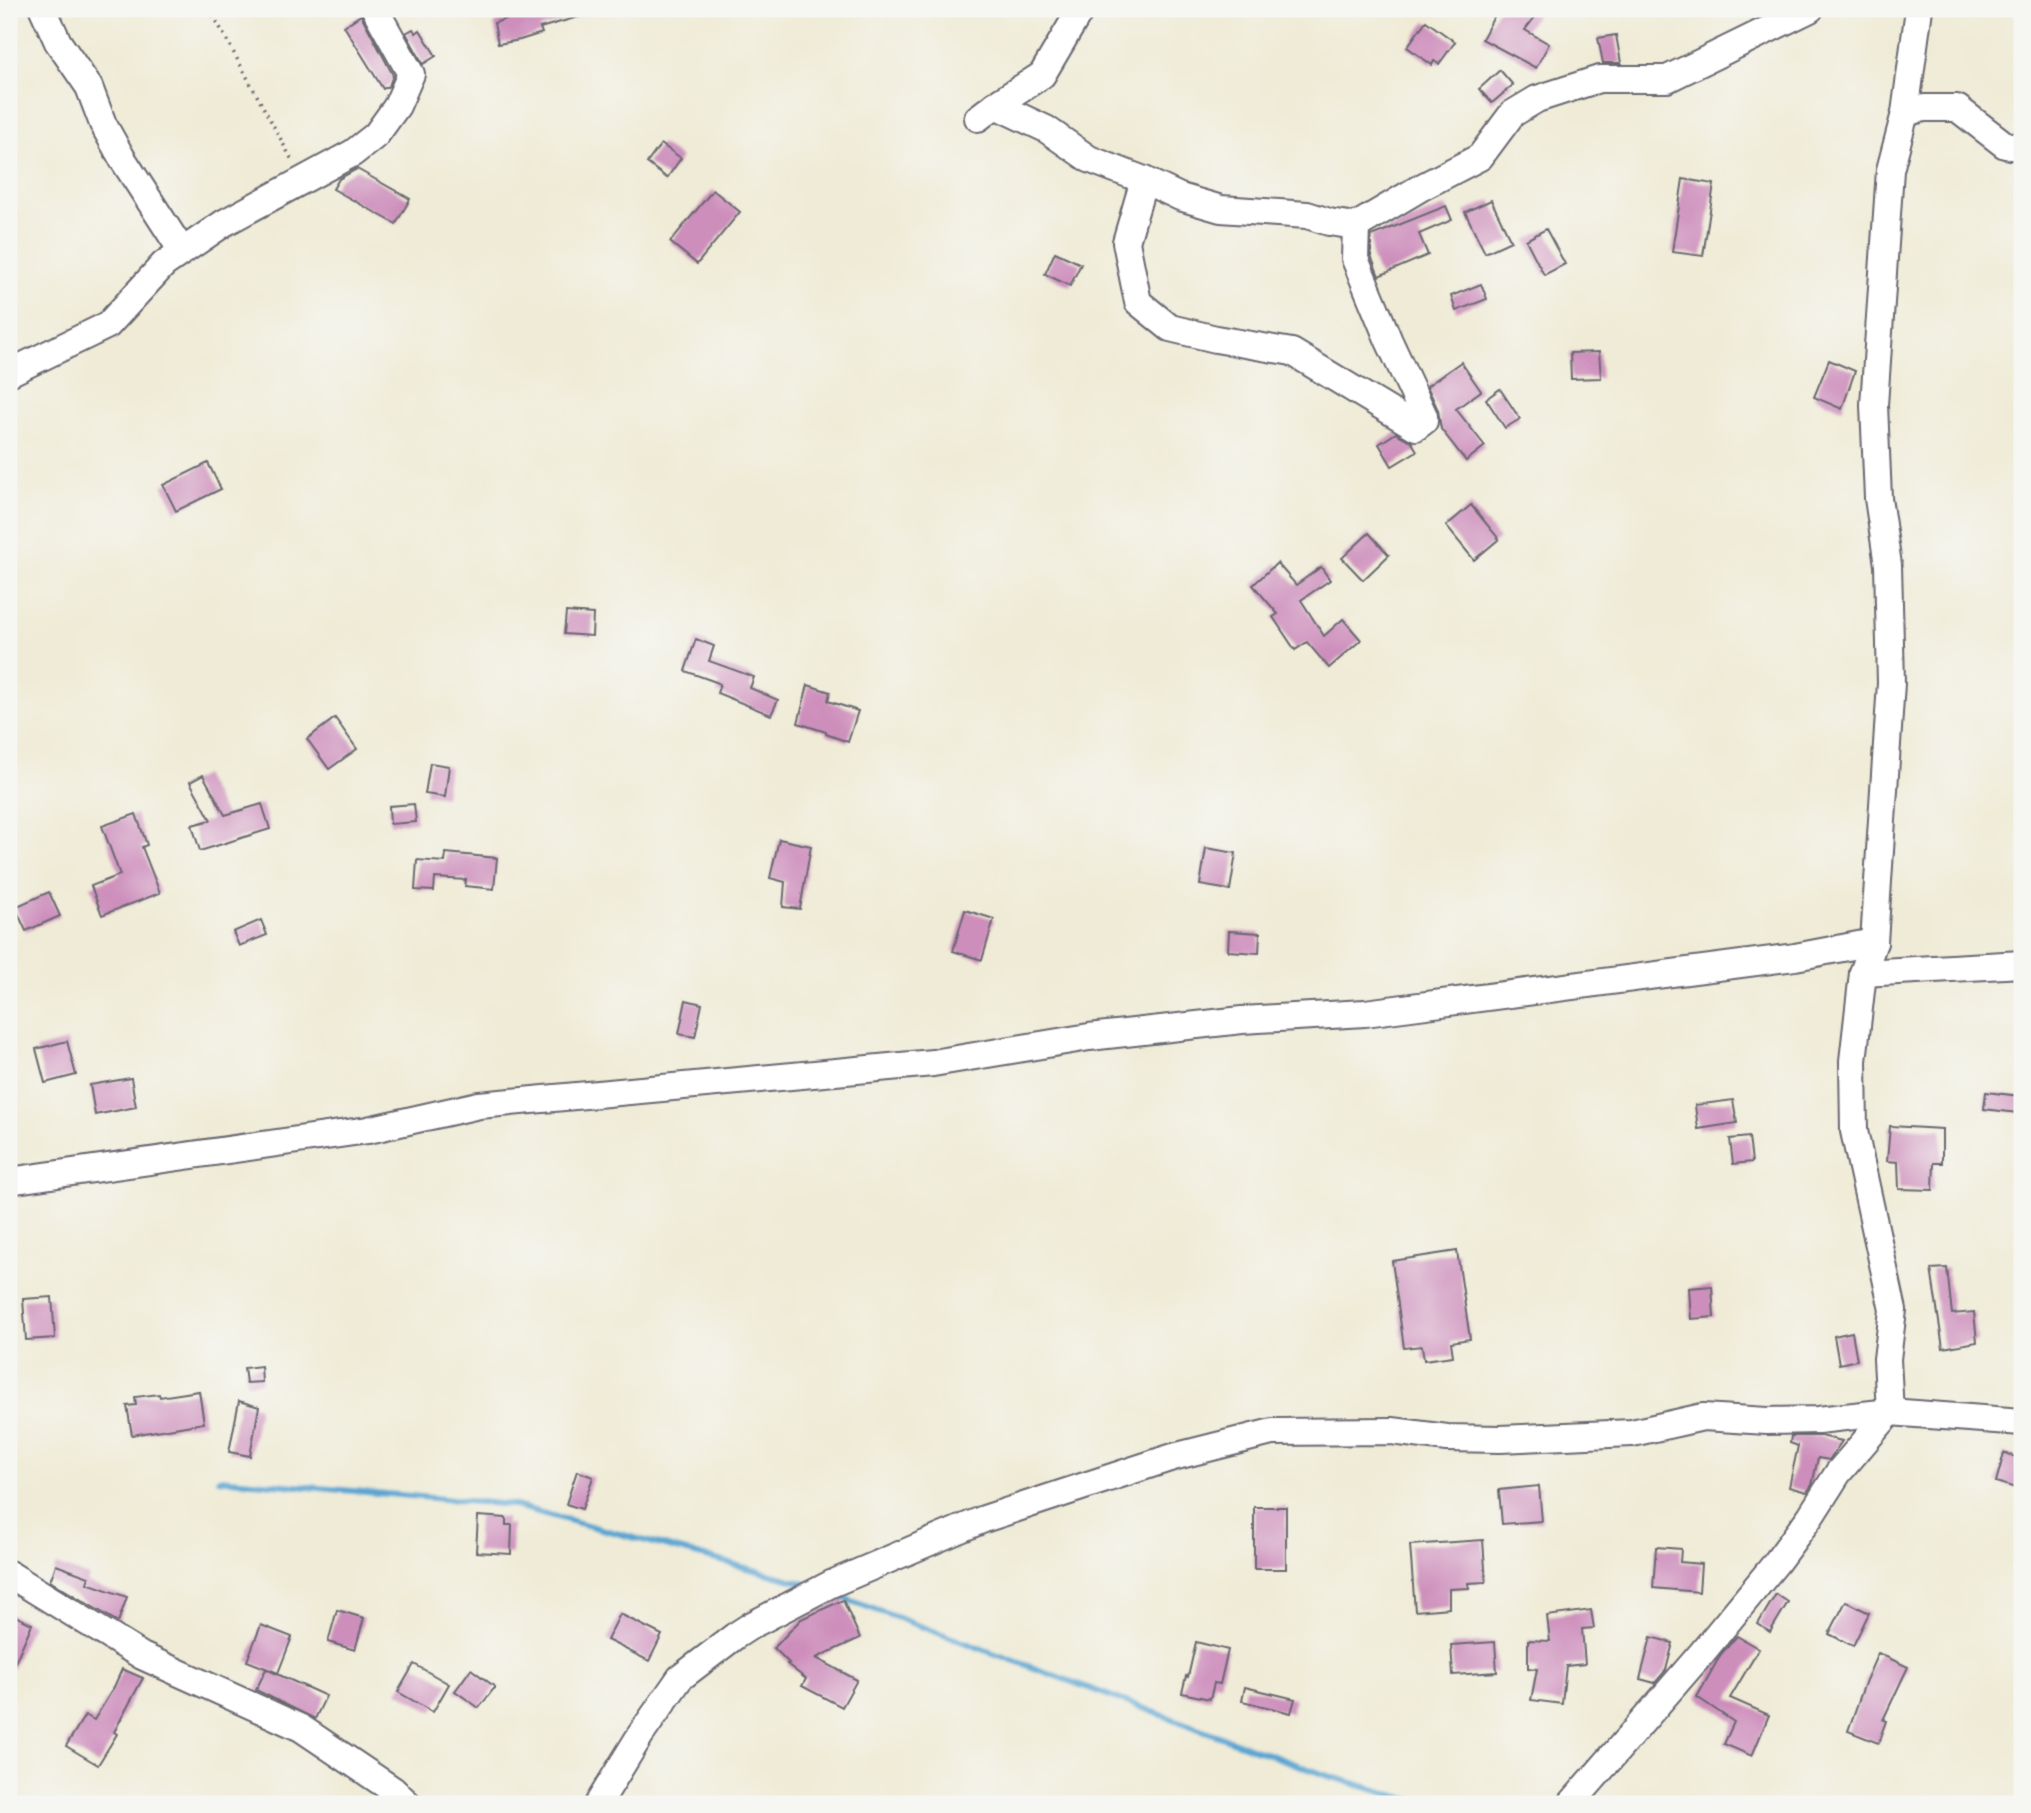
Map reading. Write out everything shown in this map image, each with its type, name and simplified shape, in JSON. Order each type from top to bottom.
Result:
[{"type":"street","points":[[43,9],[58,42],[89,87],[103,124],[122,158],[183,251]]},
{"type":"street","points":[[9,373],[107,325],[164,264],[224,223],[353,153],[376,135],[397,106],[411,74],[375,9]]},
{"type":"street","points":[[1081,9],[1042,75],[986,111],[1046,129],[1089,159],[1180,197],[1220,209],[1307,215],[1356,226],[1420,188],[1480,158],[1512,114],[1537,99],[1599,79],[1667,79],[1810,9]]},
{"type":"street","points":[[1571,1804],[1768,1573],[1839,1473],[1890,1412],[1888,1359],[1893,1310],[1854,1132],[1853,1061],[1863,973],[1874,942],[1891,683],[1888,565],[1878,498],[1874,405],[1890,170],[1905,113],[1919,9]]},
{"type":"street","points":[[1905,113],[1924,108],[1957,108],[2005,145],[2022,148]]},
{"type":"street","points":[[1144,180],[1126,242],[1138,302],[1170,328],[1292,352],[1416,427],[1424,421],[1424,415],[1355,259],[1356,226]]},
{"type":"street","points":[[9,1181],[368,1130],[479,1105],[933,1063],[1089,1037],[1242,1020],[1364,1013],[1795,957],[1874,942]]},
{"type":"street","points":[[1863,973],[2022,964]]},
{"type":"street","points":[[598,1804],[641,1734],[680,1678],[752,1625],[831,1584],[984,1519],[1173,1457],[1272,1432],[1392,1432],[1447,1438],[1514,1439],[1632,1433],[1703,1418],[1780,1421],[1890,1412],[2022,1422]]},
{"type":"street","points":[[9,1574],[142,1657],[301,1728],[393,1790],[408,1804]]},
{"type":"path","points":[[210,9],[303,180]]},
{"type":"building","points":[[536,9],[591,9],[592,13],[540,28],[542,33],[498,44],[494,23]]},
{"type":"building","points":[[1498,9],[1541,9],[1525,30],[1549,44],[1536,68],[1482,39]]},
{"type":"building","points":[[361,15],[393,75],[389,86],[383,89],[344,26]]},
{"type":"building","points":[[1426,21],[1455,42],[1439,64],[1434,61],[1432,65],[1407,47]]},
{"type":"building","points":[[413,29],[416,33],[420,30],[436,56],[423,64],[406,33]]},
{"type":"building","points":[[1616,35],[1621,63],[1603,63],[1598,38]]},
{"type":"building","points":[[1500,70],[1513,85],[1492,103],[1479,89]]},
{"type":"building","points":[[661,144],[681,158],[667,178],[647,163]]},
{"type":"building","points":[[357,169],[410,199],[396,224],[333,189],[339,179]]},
{"type":"building","points":[[1683,179],[1714,184],[1703,256],[1672,252]]},
{"type":"building","points":[[713,190],[740,212],[697,264],[670,242]]},
{"type":"building","points":[[1491,200],[1511,241],[1485,253],[1465,212]]},
{"type":"building","points":[[1446,206],[1452,220],[1419,234],[1428,255],[1379,276],[1371,256],[1371,236]]},
{"type":"building","points":[[1546,229],[1565,264],[1544,275],[1526,240]]},
{"type":"building","points":[[1055,252],[1081,264],[1070,286],[1045,274]]},
{"type":"building","points":[[1481,284],[1487,299],[1456,311],[1451,296]]},
{"type":"building","points":[[1599,352],[1601,378],[1571,379],[1570,353]]},
{"type":"building","points":[[1829,360],[1855,371],[1842,409],[1814,397]]},
{"type":"building","points":[[1461,362],[1481,391],[1456,409],[1485,446],[1466,461],[1441,429],[1438,410],[1427,386]]},
{"type":"building","points":[[1500,389],[1520,419],[1505,428],[1486,399]]},
{"type":"building","points":[[1396,433],[1411,441],[1417,451],[1392,466],[1379,444]]},
{"type":"building","points":[[208,463],[221,489],[176,511],[163,485]]},
{"type":"building","points":[[1471,505],[1499,539],[1474,560],[1446,526]]},
{"type":"building","points":[[1369,533],[1389,555],[1363,580],[1342,558]]},
{"type":"building","points":[[1277,563],[1296,585],[1321,567],[1330,580],[1301,600],[1324,636],[1343,619],[1361,640],[1329,668],[1307,642],[1295,650],[1273,617],[1278,614],[1253,585]]},
{"type":"building","points":[[566,612],[593,614],[592,636],[564,634]]},
{"type":"building","points":[[696,639],[714,646],[709,661],[754,677],[750,688],[778,700],[771,715],[717,693],[720,684],[685,671]]},
{"type":"building","points":[[808,685],[830,692],[828,701],[858,711],[848,742],[798,723]]},
{"type":"building","points":[[335,718],[357,749],[329,769],[307,739]]},
{"type":"building","points":[[430,763],[449,766],[445,797],[425,794]]},
{"type":"building","points":[[203,775],[225,815],[262,804],[270,829],[200,851],[192,825],[211,820],[190,782]]},
{"type":"building","points":[[414,804],[416,822],[390,824],[389,806]]},
{"type":"building","points":[[136,814],[147,845],[142,847],[160,893],[102,915],[91,886],[120,875],[102,826]]},
{"type":"building","points":[[779,839],[811,846],[800,909],[783,907],[785,882],[770,878]]},
{"type":"building","points":[[1206,848],[1236,853],[1230,890],[1200,885]]},
{"type":"building","points":[[446,853],[497,858],[494,889],[465,886],[466,880],[435,878],[434,891],[415,890],[417,860],[445,862]]},
{"type":"building","points":[[49,892],[60,916],[26,931],[15,907]]},
{"type":"building","points":[[965,910],[994,919],[982,960],[953,951]]},
{"type":"building","points":[[261,920],[267,935],[239,946],[233,932]]},
{"type":"building","points":[[1229,931],[1260,933],[1259,953],[1228,951]]},
{"type":"building","points":[[686,1000],[702,1004],[695,1037],[679,1034]]},
{"type":"building","points":[[67,1041],[76,1075],[45,1083],[36,1049]]},
{"type":"building","points":[[131,1078],[136,1107],[95,1115],[90,1085]]},
{"type":"building","points":[[1986,1092],[2020,1096],[2018,1113],[1984,1109]]},
{"type":"building","points":[[1733,1100],[1737,1123],[1698,1129],[1695,1105]]},
{"type":"building","points":[[1890,1126],[1942,1129],[1942,1163],[1934,1163],[1933,1190],[1899,1189],[1898,1162],[1887,1161]]},
{"type":"building","points":[[1749,1137],[1752,1162],[1733,1164],[1730,1139]]},
{"type":"building","points":[[1457,1251],[1470,1339],[1451,1342],[1453,1356],[1424,1360],[1422,1346],[1404,1348],[1392,1261]]},
{"type":"building","points":[[1947,1268],[1952,1314],[1974,1312],[1977,1342],[1943,1348],[1931,1269]]},
{"type":"building","points":[[1712,1286],[1714,1317],[1691,1319],[1689,1288]]},
{"type":"building","points":[[52,1297],[55,1338],[26,1340],[23,1299]]},
{"type":"building","points":[[1852,1332],[1857,1360],[1839,1364],[1834,1336]]},
{"type":"building","points":[[261,1366],[262,1382],[246,1383],[244,1368]]},
{"type":"building","points":[[199,1391],[204,1423],[132,1435],[127,1406],[136,1405],[135,1397],[159,1394],[160,1397]]},
{"type":"building","points":[[239,1401],[259,1407],[250,1456],[229,1452]]},
{"type":"building","points":[[1791,1436],[1821,1436],[1842,1441],[1829,1460],[1818,1458],[1812,1485],[1807,1492],[1789,1487],[1798,1446],[1790,1443]]},
{"type":"building","points":[[2004,1453],[2022,1459],[2022,1490],[1996,1482]]},
{"type":"building","points":[[577,1471],[593,1477],[582,1509],[566,1504]]},
{"type":"building","points":[[1539,1486],[1542,1521],[1502,1524],[1499,1490]]},
{"type":"building","points":[[1254,1507],[1286,1507],[1286,1569],[1254,1569]]},
{"type":"building","points":[[478,1516],[506,1518],[506,1525],[512,1525],[511,1554],[476,1552]]},
{"type":"building","points":[[1483,1540],[1486,1582],[1468,1583],[1469,1588],[1449,1589],[1449,1608],[1415,1611],[1410,1545]]},
{"type":"building","points":[[1656,1547],[1681,1549],[1680,1562],[1701,1564],[1699,1592],[1653,1588]]},
{"type":"building","points":[[56,1565],[89,1577],[87,1583],[127,1597],[118,1622],[50,1581]]},
{"type":"building","points":[[1776,1594],[1788,1602],[1770,1632],[1758,1624]]},
{"type":"building","points":[[843,1600],[860,1638],[816,1658],[857,1680],[842,1707],[802,1686],[806,1679],[787,1664],[789,1663],[774,1648],[801,1619]]},
{"type":"building","points":[[1846,1601],[1869,1613],[1853,1646],[1829,1634]]},
{"type":"building","points":[[337,1610],[364,1618],[355,1650],[328,1642]]},
{"type":"building","points":[[1591,1610],[1594,1628],[1582,1629],[1585,1664],[1566,1666],[1562,1704],[1531,1700],[1537,1669],[1528,1668],[1528,1640],[1550,1641],[1547,1616]]},
{"type":"building","points":[[9,1613],[32,1624],[9,1676]]},
{"type":"building","points":[[620,1614],[662,1635],[649,1661],[607,1640]]},
{"type":"building","points":[[261,1625],[292,1637],[278,1673],[247,1661]]},
{"type":"building","points":[[1737,1636],[1759,1649],[1730,1698],[1769,1715],[1752,1756],[1724,1744],[1734,1722],[1697,1697],[1721,1654]]},
{"type":"building","points":[[1651,1637],[1673,1643],[1666,1670],[1655,1683],[1640,1679]]},
{"type":"building","points":[[1196,1642],[1228,1650],[1220,1684],[1214,1683],[1210,1699],[1182,1693]]},
{"type":"building","points":[[1495,1642],[1497,1672],[1453,1675],[1451,1645]]},
{"type":"building","points":[[1878,1653],[1908,1667],[1883,1720],[1886,1721],[1878,1743],[1848,1731]]},
{"type":"building","points":[[414,1664],[449,1684],[433,1712],[398,1692]]},
{"type":"building","points":[[122,1669],[143,1678],[114,1732],[117,1734],[98,1765],[66,1746],[85,1715],[94,1720]]},
{"type":"building","points":[[266,1669],[326,1696],[315,1719],[256,1690]]},
{"type":"building","points":[[471,1669],[495,1687],[479,1708],[455,1691]]},
{"type":"building","points":[[1245,1687],[1295,1699],[1291,1713],[1242,1701]]},
{"type":"waterway","points":[[219,1479],[512,1505],[810,1585]]},
{"type":"waterway","points":[[830,1593],[1325,1775],[1424,1804]]}]
